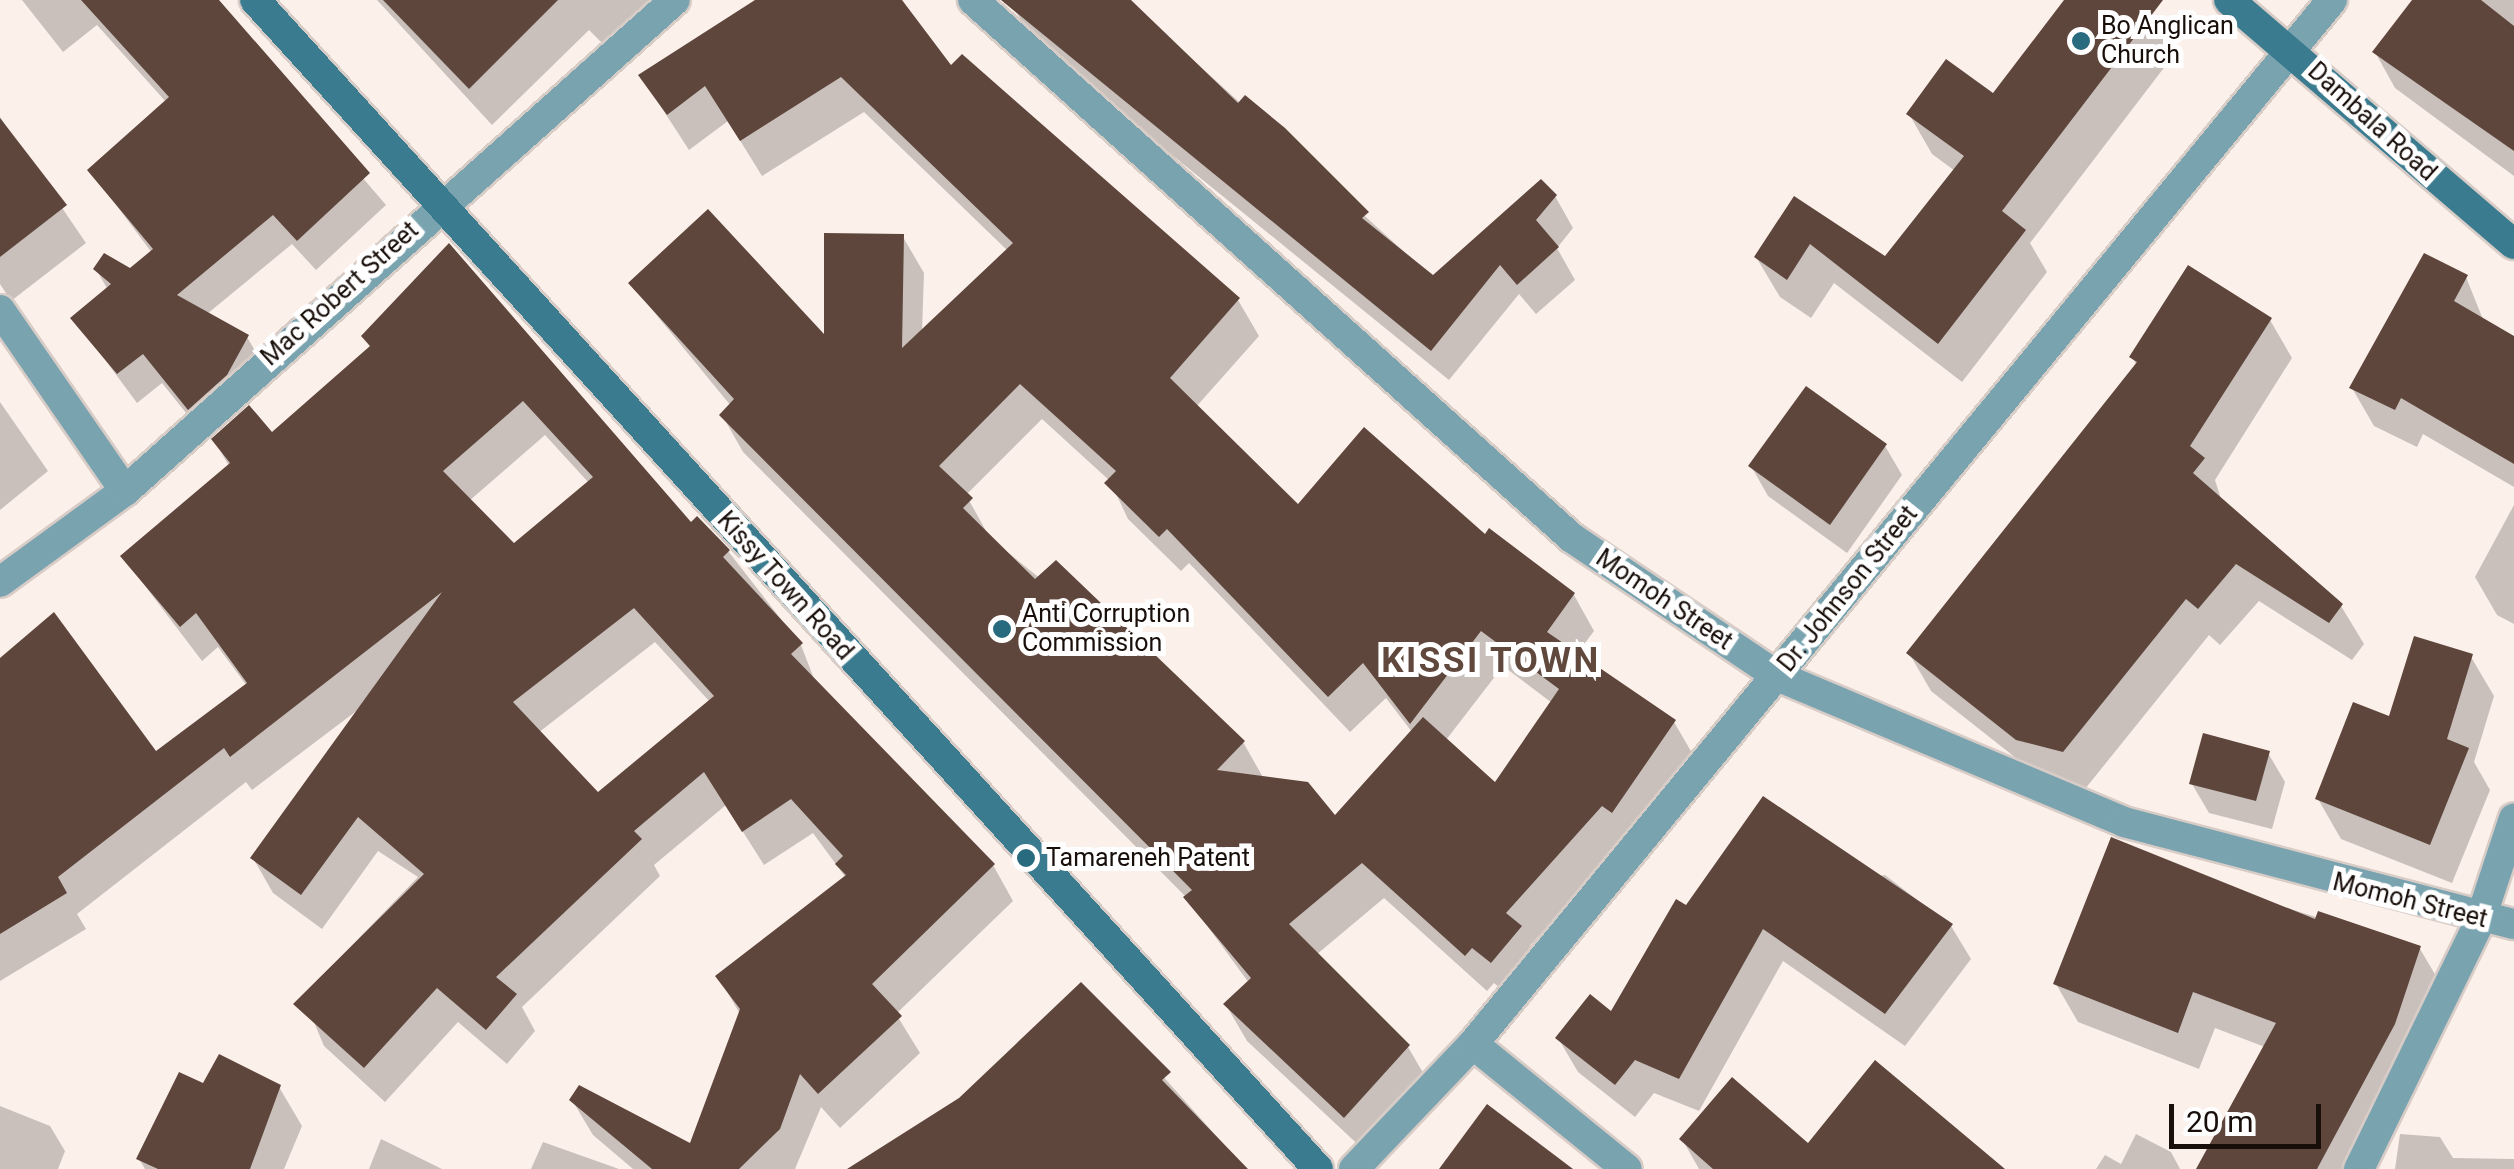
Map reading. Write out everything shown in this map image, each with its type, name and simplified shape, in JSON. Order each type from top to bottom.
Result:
[{"type":"street","name":"Kissy Town Road","points":[[256,0],[1318,1169]]},
{"type":"street","name":"Mac Robert Street","points":[[0,582],[125,491],[440,203],[674,0]]},
{"type":"street","name":"Momoh Street","points":[[973,0],[1572,538],[1778,676],[2124,822],[2480,921],[2514,924]]},
{"type":"street","name":"Dambala Road","points":[[2229,0],[2514,244]]},
{"type":"street","name":"Dr. Johnson Street","points":[[1354,1169],[1473,1044],[2332,0]]},
{"type":"street","points":[[0,310],[125,491]]},
{"type":"street","points":[[2359,1169],[2480,921],[2514,818]]},
{"type":"street","points":[[1473,1044],[1627,1169]]},
{"type":"street","points":[[2373,1136],[2376,1169]]},
{"type":"building","points":[[81,0],[219,0],[370,173],[297,241],[273,215],[177,295],[249,335],[227,375],[188,410],[143,354],[117,374],[70,318],[111,284],[93,269],[104,253],[130,268],[153,249],[87,170],[169,97]]},
{"type":"building","points":[[383,0],[558,0],[469,89]]},
{"type":"building","points":[[755,0],[902,0],[951,65],[962,54],[1240,298],[1170,378],[1298,504],[1364,427],[1485,534],[1489,528],[1575,593],[1547,632],[1676,720],[1612,813],[1602,806],[1506,913],[1522,926],[1491,963],[1472,948],[1465,956],[1362,863],[1289,924],[1410,1045],[1344,1118],[1223,1004],[1251,978],[1183,897],[1192,890],[719,415],[734,399],[628,283],[708,209],[824,334],[824,233],[904,234],[902,348],[1013,243],[841,77],[740,141],[705,86],[667,115],[638,75]],"holes":[[[1020,384],[1116,471],[1104,483],[1159,537],[1167,529],[1328,697],[1363,663],[1410,724],[1481,631],[1559,689],[1495,782],[1423,717],[1335,815],[1308,782],[1217,770],[1245,741],[1056,560],[1035,579],[963,508],[973,498],[939,466]]]},
{"type":"building","points":[[1001,0],[1131,0],[1238,103],[1245,95],[1285,128],[1369,212],[1362,218],[1433,275],[1541,179],[1557,195],[1536,220],[1559,247],[1517,285],[1500,265],[1431,351]]},
{"type":"building","points":[[2064,0],[2163,0],[2002,211],[2026,230],[1938,344],[1810,244],[1787,280],[1754,257],[1794,196],[1885,256],[1964,156],[1906,114],[1946,59],[1993,93]]},
{"type":"building","points":[[2412,0],[2481,0],[2514,26],[2514,151],[2372,52]]},
{"type":"building","points":[[0,118],[67,205],[0,257]]},
{"type":"building","points":[[449,243],[691,522],[697,516],[730,550],[723,557],[803,643],[791,654],[995,864],[872,984],[902,1016],[818,1094],[800,1074],[780,1129],[739,1169],[652,1169],[569,1100],[579,1085],[690,1143],[740,1009],[715,976],[846,875],[835,864],[843,856],[791,799],[742,832],[704,772],[634,831],[642,839],[496,977],[517,994],[486,1030],[437,988],[364,1068],[293,1004],[424,874],[358,817],[301,895],[250,858],[442,592],[230,757],[224,748],[58,877],[67,893],[0,934],[0,658],[54,612],[156,751],[247,683],[196,613],[180,627],[120,556],[230,463],[211,439],[249,405],[272,432],[370,346],[361,336]],"holes":[[[523,401],[593,477],[514,543],[443,471]],[[634,608],[714,696],[598,792],[513,702]]]},
{"type":"building","points":[[2424,253],[2468,275],[2454,301],[2514,336],[2514,464],[2401,398],[2395,410],[2349,388]]},
{"type":"building","points":[[2188,265],[2272,318],[2190,446],[2205,458],[2193,473],[2343,604],[2329,623],[2236,564],[2198,609],[2186,599],[2063,752],[2016,740],[1906,653],[2137,362],[2129,357]]},
{"type":"building","points":[[1806,386],[1887,444],[1830,525],[1748,466]]},
{"type":"building","points":[[2414,636],[2473,654],[2447,739],[2469,748],[2430,845],[2315,799],[2353,702],[2389,716]]},
{"type":"building","points":[[2203,733],[2270,751],[2256,801],[2189,784]]},
{"type":"building","points":[[1763,796],[1953,924],[1885,1014],[1763,929],[1679,1079],[1635,1060],[1615,1085],[1555,1038],[1590,994],[1611,1011],[1676,899],[1686,905]]},
{"type":"building","points":[[2111,837],[2315,919],[2318,911],[2421,946],[2395,1024],[2317,1169],[2196,1169],[2276,1023],[2193,992],[2178,1033],[2053,984]]},
{"type":"building","points":[[1081,982],[1171,1072],[1162,1080],[1248,1169],[847,1169],[959,1098]]},
{"type":"building","points":[[219,1054],[281,1085],[250,1169],[158,1169],[136,1159],[179,1072],[203,1083]]},
{"type":"building","points":[[1875,1060],[2005,1169],[1713,1169],[1679,1139],[1732,1077],[1808,1143]]},
{"type":"building","points":[[1487,1104],[1573,1169],[1439,1169]]},
{"type":"place","name":"Bo Anglican Church","points":[[2081,41]]},
{"type":"place","name":"Anti Corruption Commission","points":[[1002,629]]},
{"type":"place","name":"Tamareneh Patent","points":[[1026,858]]},
{"type":"district","name":"KISSI TOWN","points":[[1491,661]]}]
